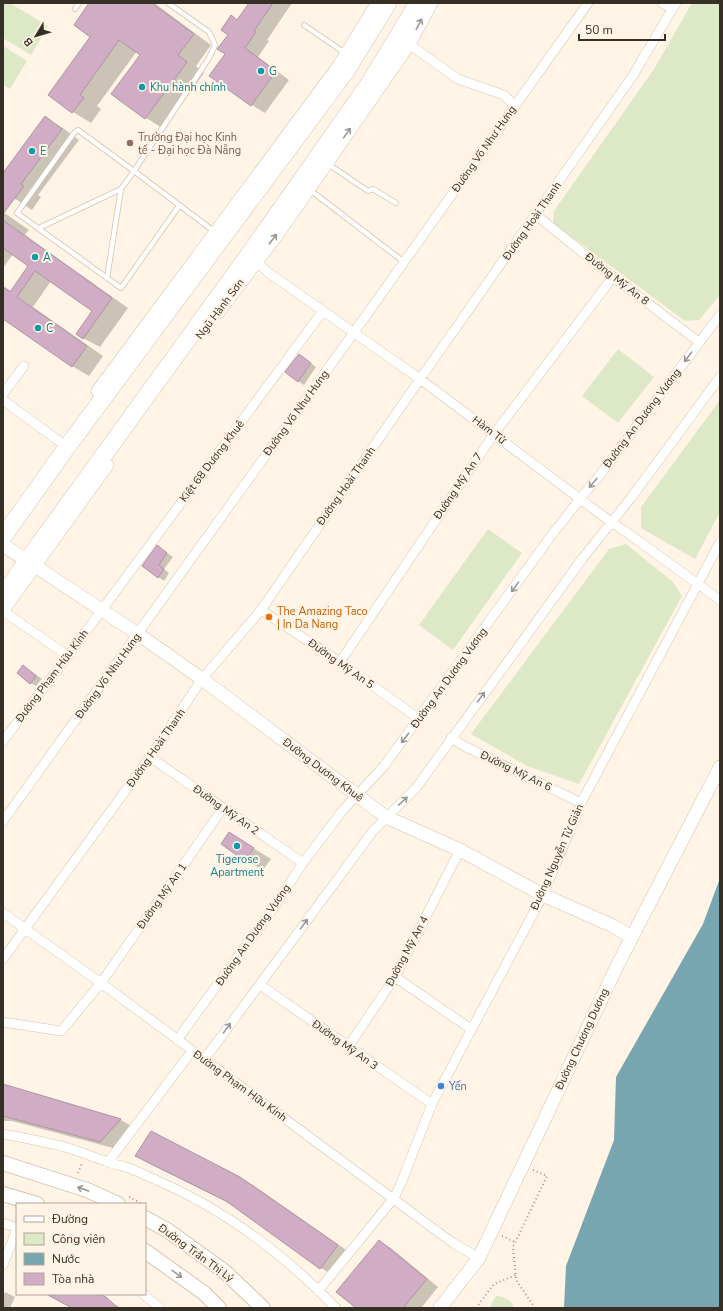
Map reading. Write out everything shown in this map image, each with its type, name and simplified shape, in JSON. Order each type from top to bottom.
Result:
[{"type":"highway","points":[[3,537],[9,522],[219,234],[346,71],[388,3]]},
{"type":"highway","name":"Ngũ Hành Sơn","points":[[3,596],[31,563],[252,259],[369,84],[418,3]]},
{"type":"main road","points":[[219,234],[346,54],[378,3]]},
{"type":"main road","name":"Ngũ Hành Sơn","points":[[252,259],[276,236],[409,44],[431,3]]},
{"type":"main road","name":"Đường Dương Khuê","points":[[3,545],[138,634],[202,679],[386,817],[460,850],[543,895],[613,926],[632,937]]},
{"type":"main road","name":"Ngũ Hành Sơn","points":[[3,610],[31,563]]},
{"type":"main road","name":"Đường Chương Dương","points":[[440,1308],[479,1258],[610,980],[720,767]]},
{"type":"main road","points":[[3,1162],[87,1190],[116,1203]]},
{"type":"main road","points":[[3,1194],[34,1203]]},
{"type":"main road","name":"Đường Trần Thị Lý","points":[[146,1219],[167,1230],[224,1271],[263,1308]]},
{"type":"main road","points":[[146,1252],[204,1293],[220,1308]]},
{"type":"street","name":"Đường Võ Như Hưng","points":[[3,821],[588,3]]},
{"type":"street","points":[[662,3],[674,6]]},
{"type":"street","name":"Đường Hoài Thanh","points":[[3,959],[150,757],[202,679],[261,610],[420,379],[632,77],[674,6]]},
{"type":"street","points":[[409,44],[458,78],[504,95],[515,106]]},
{"type":"street","name":"Đường Mỹ An 8","points":[[536,215],[613,277],[699,342]]},
{"type":"street","name":"Hàm Tử","points":[[252,259],[269,273],[420,379],[611,522],[720,600]]},
{"type":"street","name":"Đường Mỹ An 7","points":[[340,662],[494,434],[613,277]]},
{"type":"street","name":"Kiệt 68 Dương Khuê","points":[[101,610],[323,311]]},
{"type":"street","name":"Đường An Dương Vương","points":[[177,1040],[272,910],[303,863],[343,810],[384,766],[580,499],[720,315]]},
{"type":"street","points":[[3,394],[24,366]]},
{"type":"street","points":[[204,1060],[373,831],[416,788],[582,559],[631,498],[720,377]]},
{"type":"street","points":[[3,400],[64,445]]},
{"type":"street","name":"Đường Nguyễn Tử Giản","points":[[318,1291],[394,1198],[432,1104],[543,895],[581,803],[720,542]]},
{"type":"street","points":[[3,610],[68,656]]},
{"type":"street","name":"Đường Phạm Hữu Kính","points":[[3,742],[101,610]]},
{"type":"street","name":"Đường Mỹ An 5","points":[[261,610],[340,662],[419,719]]},
{"type":"street","name":"Đường Mỹ An 6","points":[[451,738],[464,746],[581,803]]},
{"type":"street","name":"Đường Mỹ An 2","points":[[150,757],[303,863]]},
{"type":"street","name":"Đường Mỹ An 1","points":[[3,1022],[61,1031],[100,983],[223,808]]},
{"type":"street","name":"Đường Mỹ An 4","points":[[348,1047],[395,976],[460,850]]},
{"type":"street","name":"Đường Phạm Hữu Kính","points":[[3,913],[453,1242],[479,1258]]},
{"type":"street","points":[[395,976],[471,1029]]},
{"type":"street","name":"Đường Mỹ An 3","points":[[260,985],[432,1104]]},
{"type":"street","points":[[108,1162],[192,1051]]},
{"type":"street","points":[[3,1134],[68,1148],[126,1167],[168,1185],[216,1211],[238,1225],[276,1253],[336,1308]]},
{"type":"street","points":[[3,1223],[16,1228]]},
{"type":"street","points":[[3,1265],[16,1231]]},
{"type":"street","points":[[143,1295],[160,1308]]},
{"type":"lane","points":[[75,10],[79,3]]},
{"type":"lane","points":[[107,278],[121,189],[209,58],[215,45],[209,32],[168,3]]},
{"type":"lane","points":[[304,25],[346,54]]},
{"type":"lane","points":[[179,206],[122,288],[17,213],[76,130],[78,130],[179,206],[219,234]]},
{"type":"lane","points":[[327,163],[368,191],[373,190],[396,203]]},
{"type":"lane","points":[[39,228],[121,189]]},
{"type":"lane","points":[[308,189],[404,262]]},
{"type":"path","points":[[523,1165],[547,1176],[513,1247],[516,1280],[535,1308]]},
{"type":"path","points":[[476,1308],[494,1284],[516,1275]]},
{"type":"green space","points":[[3,3],[10,3],[48,26],[31,55],[3,38]]},
{"type":"green space","points":[[692,3],[720,3],[720,295],[699,320],[685,321],[553,223],[554,211],[654,69]]},
{"type":"green space","points":[[3,46],[27,61],[10,89],[3,85]]},
{"type":"green space","points":[[618,349],[654,377],[618,423],[582,396]]},
{"type":"green space","points":[[720,400],[720,512],[695,559],[641,528],[641,507]]},
{"type":"green space","points":[[488,529],[522,553],[453,650],[419,625]]},
{"type":"green space","points":[[626,544],[673,582],[682,596],[579,784],[527,766],[471,734],[609,549]]},
{"type":"green space","points":[[496,1296],[507,1299],[514,1308],[489,1308]]},
{"type":"water","points":[[720,878],[720,1308],[564,1308],[566,1266],[614,1140],[616,1077],[703,924]]},
{"type":"building","points":[[89,3],[152,3],[194,34],[178,55],[187,62],[145,119],[111,94],[140,55],[119,40],[80,95],[84,98],[72,113],[48,95],[90,37],[74,25]]},
{"type":"building","name":"G","points":[[249,3],[273,3],[254,31],[256,32],[245,48],[276,71],[251,106],[209,76],[225,54],[217,49],[228,35],[221,30],[231,15],[237,20]]},
{"type":"building","name":"E","points":[[45,116],[62,129],[21,184],[24,186],[3,214],[3,173]]},
{"type":"building","points":[[3,220],[112,298],[83,339],[76,334],[92,311],[35,271],[17,297],[87,346],[72,367],[3,319],[3,287],[10,292],[28,266],[3,248]]},
{"type":"building","points":[[299,354],[311,363],[298,382],[285,372]]},
{"type":"building","points":[[157,545],[167,553],[159,565],[164,569],[158,578],[142,566]]},
{"type":"building","points":[[23,665],[36,676],[30,684],[17,673]]},
{"type":"building","name":"Tigerose Apartment","points":[[229,832],[254,848],[245,861],[221,844]]},
{"type":"building","points":[[3,1084],[121,1119],[100,1142],[3,1116]]},
{"type":"building","points":[[151,1131],[240,1177],[338,1245],[320,1269],[226,1201],[135,1156]]},
{"type":"building","points":[[379,1240],[427,1279],[403,1308],[356,1308],[336,1292]]},
{"type":"building","points":[[48,1295],[101,1295],[106,1297],[118,1308],[72,1308]]},
{"type":"place","name":"G","points":[[261,71]]},
{"type":"place","name":"Khu hành chính","points":[[142,87]]},
{"type":"place","name":"Trường Đại học Kinh tế - Đại học Đà Nẵng","points":[[130,143]]},
{"type":"place","name":"E","points":[[32,151]]},
{"type":"place","name":"A","points":[[35,257]]},
{"type":"place","name":"C","points":[[38,328]]},
{"type":"place","name":"The Amazing Taco | In Da Nang","points":[[269,617]]},
{"type":"place","name":"Tigerose Apartment","points":[[237,846]]},
{"type":"place","name":"Yến","points":[[441,1086]]}]
